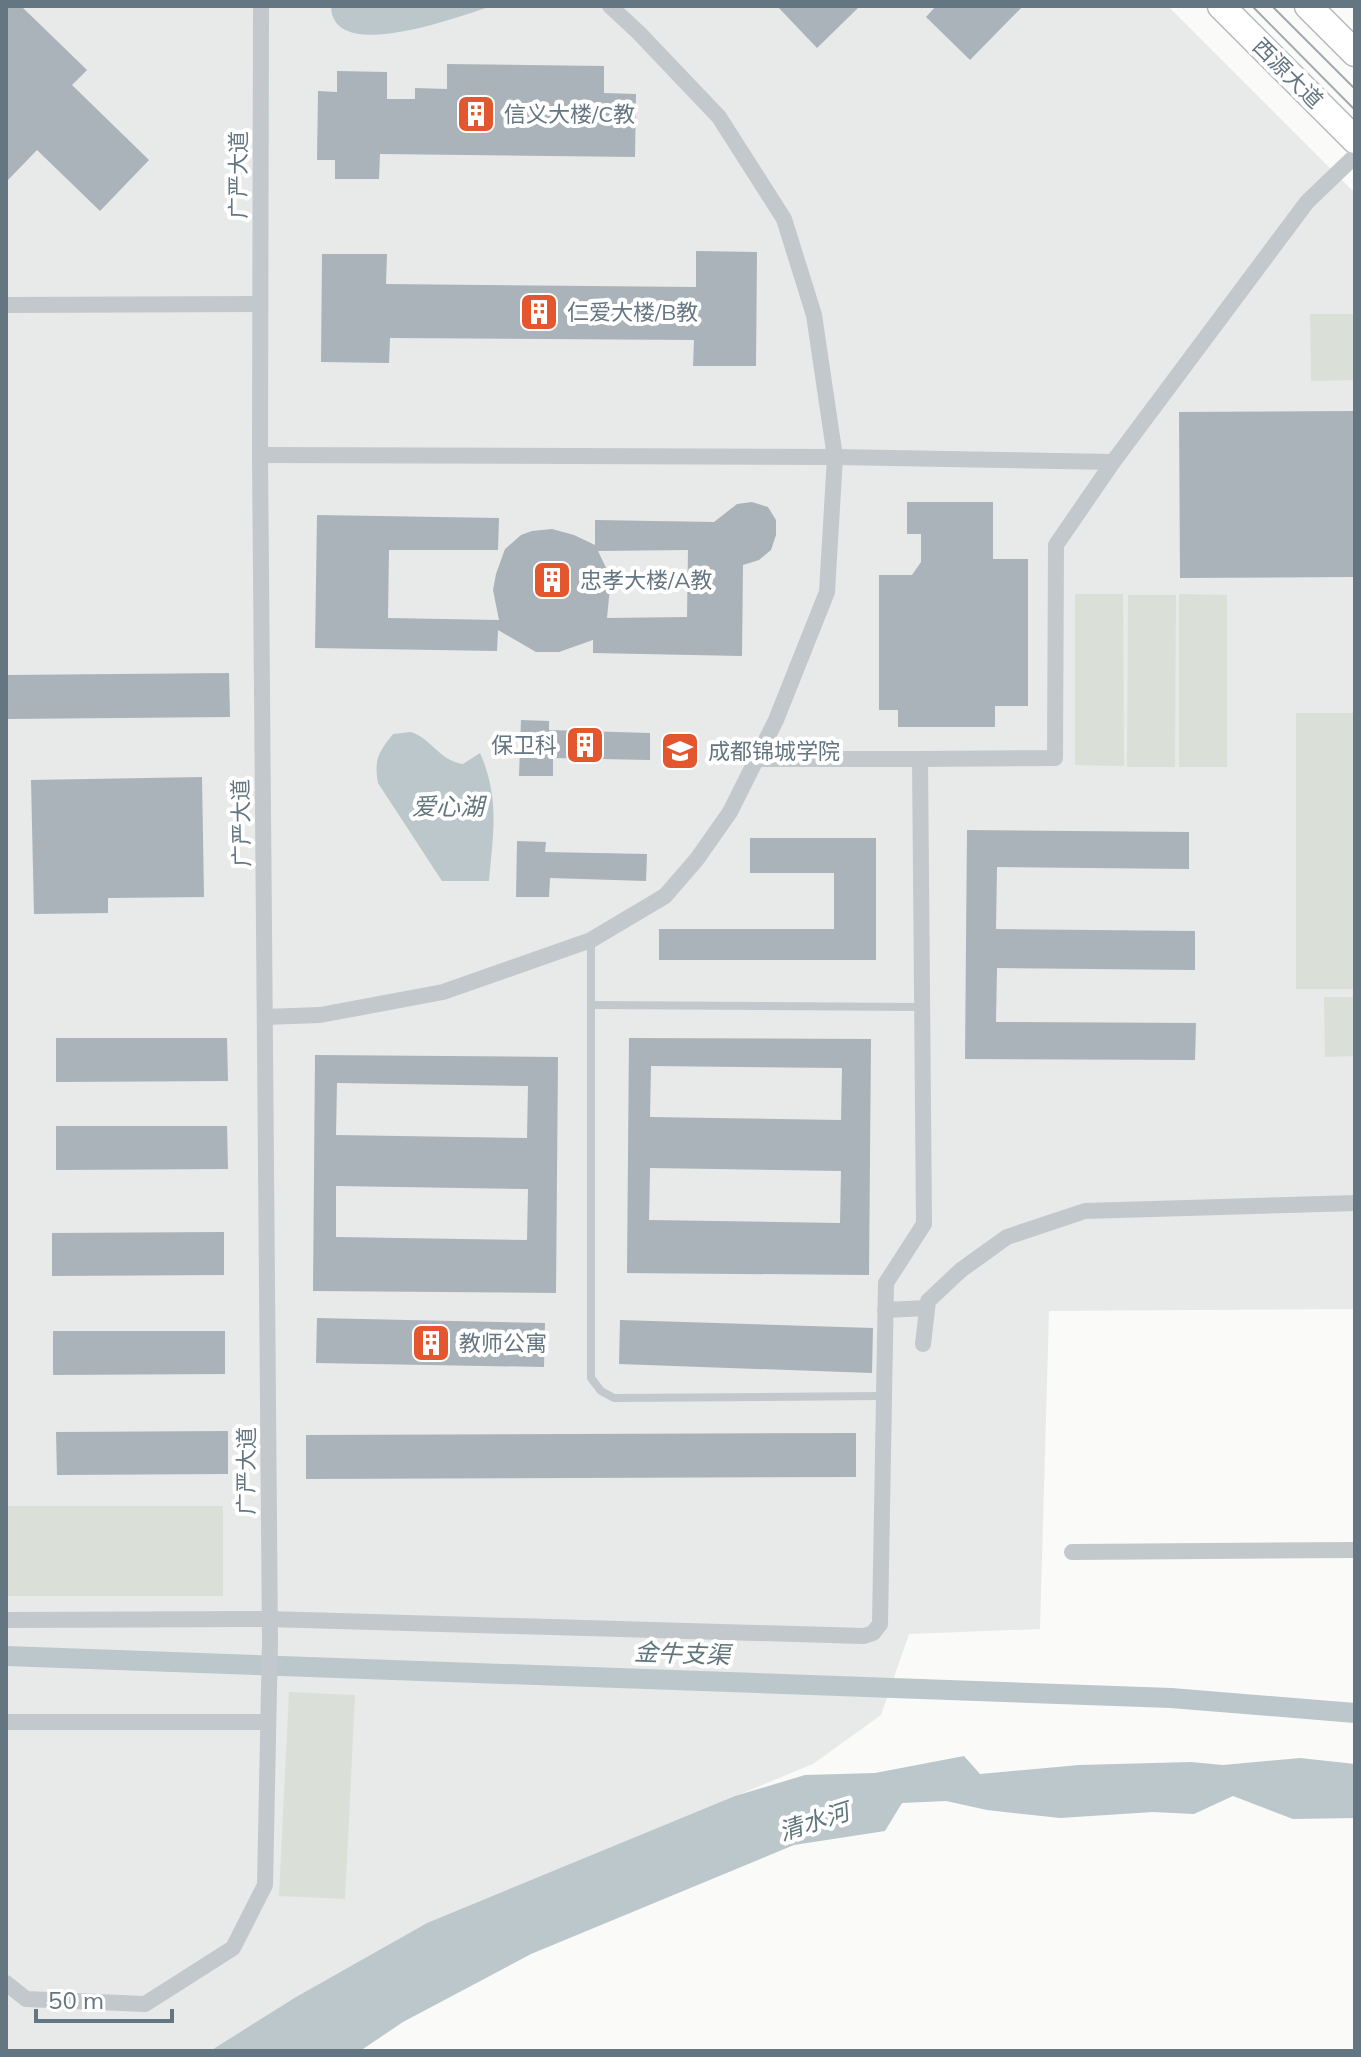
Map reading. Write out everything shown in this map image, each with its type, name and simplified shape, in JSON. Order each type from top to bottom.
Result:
[{"type":"main road","name":"西源大道","points":[[1221,6],[1355,140]]},
{"type":"main road","points":[[1308,6],[1355,53]]},
{"type":"street","name":"广严大道","points":[[6,1983],[26,1999],[145,2004],[233,1948],[265,1885],[270,1640],[260,455],[261,6]]},
{"type":"street","points":[[265,1017],[320,1015],[443,992],[591,940],[665,896],[697,859],[730,812],[776,720],[827,592],[835,457],[814,315],[784,219],[719,117],[610,6]]},
{"type":"street","points":[[757,759],[1055,758],[1056,545],[1113,462],[1307,202],[1355,156]]},
{"type":"street","points":[[6,305],[260,304]]},
{"type":"street","points":[[260,455],[835,457],[1113,462]]},
{"type":"street","points":[[6,1620],[269,1619],[864,1636],[873,1633],[880,1624],[886,1283],[924,1224],[920,759]]},
{"type":"street","points":[[923,1344],[928,1301],[961,1270],[1007,1237],[1085,1211],[1355,1203]]},
{"type":"street","points":[[885,1310],[927,1308]]},
{"type":"street","points":[[1072,1552],[1355,1550]]},
{"type":"street","points":[[6,1722],[268,1722]]},
{"type":"lane","points":[[591,940],[591,1378],[601,1391],[614,1398],[882,1396]]},
{"type":"lane","points":[[591,1005],[922,1007]]},
{"type":"shaded area","name":"成都锦城学院","points":[[6,6],[1168,6],[1355,193],[1355,1309],[1049,1311],[1040,1629],[909,1634],[881,1715],[813,1764],[427,1923],[296,1997],[210,2051],[6,2051]]},
{"type":"shaded area","points":[[1310,314],[1355,314],[1355,380],[1311,381]]},
{"type":"shaded area","points":[[1075,594],[1123,594],[1124,766],[1075,765]]},
{"type":"shaded area","points":[[1179,594],[1227,595],[1227,767],[1179,767]]},
{"type":"shaded area","points":[[1128,595],[1176,595],[1175,767],[1127,767]]},
{"type":"shaded area","points":[[1296,713],[1355,713],[1355,989],[1296,989]]},
{"type":"shaded area","points":[[1324,997],[1355,997],[1355,1056],[1325,1057]]},
{"type":"shaded area","points":[[6,1506],[223,1506],[223,1596],[6,1596]]},
{"type":"shaded area","points":[[289,1692],[355,1695],[345,1899],[279,1896]]},
{"type":"water","points":[[331,6],[492,6],[428,26],[374,35],[352,33],[337,24]]},
{"type":"water","name":"爱心湖","points":[[411,732],[455,762],[463,764],[480,753],[493,801],[489,881],[442,881],[378,783],[377,762],[384,746],[393,734]]},
{"type":"water","name":"清水河","points":[[964,1756],[980,1774],[1079,1765],[1191,1762],[1223,1765],[1300,1758],[1355,1764],[1355,1818],[1293,1819],[1233,1796],[1194,1814],[1153,1812],[1060,1818],[987,1810],[946,1801],[902,1803],[885,1831],[794,1845],[531,1954],[403,2022],[360,2051],[210,2051],[296,1997],[427,1923],[735,1796],[805,1775],[875,1773]]},
{"type":"building","points":[[6,6],[21,6],[87,70],[72,85],[149,160],[100,211],[37,150],[6,182]]},
{"type":"building","points":[[777,6],[860,6],[817,48]]},
{"type":"building","points":[[936,6],[1023,6],[970,60],[926,17]]},
{"type":"building","name":"信义大楼/C教","points":[[447,64],[604,66],[604,93],[636,94],[635,157],[380,154],[379,179],[335,179],[335,160],[317,160],[318,91],[337,92],[337,71],[387,72],[387,99],[415,99],[415,88],[447,89]]},
{"type":"building","name":"仁爱大楼/B教","points":[[696,251],[757,252],[756,366],[693,366],[694,340],[390,338],[389,363],[321,362],[322,254],[387,254],[386,284],[696,287]]},
{"type":"building","points":[[1355,411],[1355,577],[1180,578],[1179,412]]},
{"type":"building","name":"忠孝大楼/A教","points":[[752,502],[768,507],[776,520],[776,535],[771,550],[759,560],[743,565],[742,656],[593,653],[593,640],[559,652],[536,652],[498,630],[497,651],[315,648],[317,515],[499,518],[498,550],[389,550],[388,618],[499,620],[493,590],[496,574],[505,549],[521,535],[552,529],[595,545],[595,520],[714,522],[737,504]],"holes":[[[688,550],[687,617],[607,618],[609,574],[598,551]]]},
{"type":"building","points":[[907,502],[993,502],[993,559],[1028,559],[1028,706],[995,706],[995,727],[898,727],[898,710],[879,710],[879,575],[912,575],[921,562],[921,534],[907,534]]},
{"type":"building","points":[[229,673],[230,717],[6,719],[6,675]]},
{"type":"building","name":"保卫科","points":[[521,720],[549,721],[549,730],[650,733],[650,760],[553,758],[553,776],[519,776]]},
{"type":"building","points":[[202,777],[204,897],[108,898],[108,913],[34,914],[31,780]]},
{"type":"building","points":[[967,830],[1189,832],[1189,869],[997,867],[996,929],[1195,931],[1195,970],[997,968],[996,1022],[1196,1023],[1195,1060],[965,1059]]},
{"type":"building","points":[[750,838],[876,838],[876,960],[659,960],[659,929],[834,929],[834,873],[750,873]]},
{"type":"building","points":[[517,841],[546,842],[545,852],[647,854],[646,881],[550,878],[549,897],[516,897]]},
{"type":"building","points":[[56,1038],[227,1038],[228,1081],[56,1082]]},
{"type":"building","points":[[629,1038],[871,1039],[869,1275],[627,1273]],"holes":[[[651,1066],[842,1068],[841,1120],[650,1117]],[[650,1168],[841,1171],[840,1223],[649,1220]]]},
{"type":"building","points":[[315,1055],[558,1057],[556,1293],[313,1291]],"holes":[[[337,1083],[528,1086],[527,1138],[336,1135]],[[336,1186],[528,1189],[527,1240],[336,1237]]]},
{"type":"building","points":[[56,1126],[227,1126],[228,1169],[56,1170]]},
{"type":"building","points":[[224,1232],[224,1275],[52,1276],[52,1233]]},
{"type":"building","name":"教师公寓","points":[[317,1318],[545,1323],[544,1367],[316,1363]]},
{"type":"building","points":[[620,1320],[873,1328],[872,1373],[619,1364]]},
{"type":"building","points":[[53,1331],[225,1331],[225,1374],[53,1375]]},
{"type":"building","points":[[228,1431],[228,1474],[57,1475],[56,1432]]},
{"type":"building","points":[[856,1433],[856,1477],[306,1479],[306,1435]]},
{"type":"waterway","name":"金牛支渠","points":[[6,1656],[1171,1698],[1355,1713]]},
{"type":"tram line","points":[[1252,6],[1355,110]]},
{"type":"tram line","points":[[1272,6],[1355,89]]},
{"type":"place","name":"信义大楼/C教","points":[[476,114]]},
{"type":"place","name":"仁爱大楼/B教","points":[[539,312]]},
{"type":"place","name":"忠孝大楼/A教","points":[[552,580]]},
{"type":"place","name":"保卫科","points":[[585,745]]},
{"type":"place","name":"成都锦城学院","points":[[680,751]]},
{"type":"place","name":"教师公寓","points":[[431,1343]]}]
